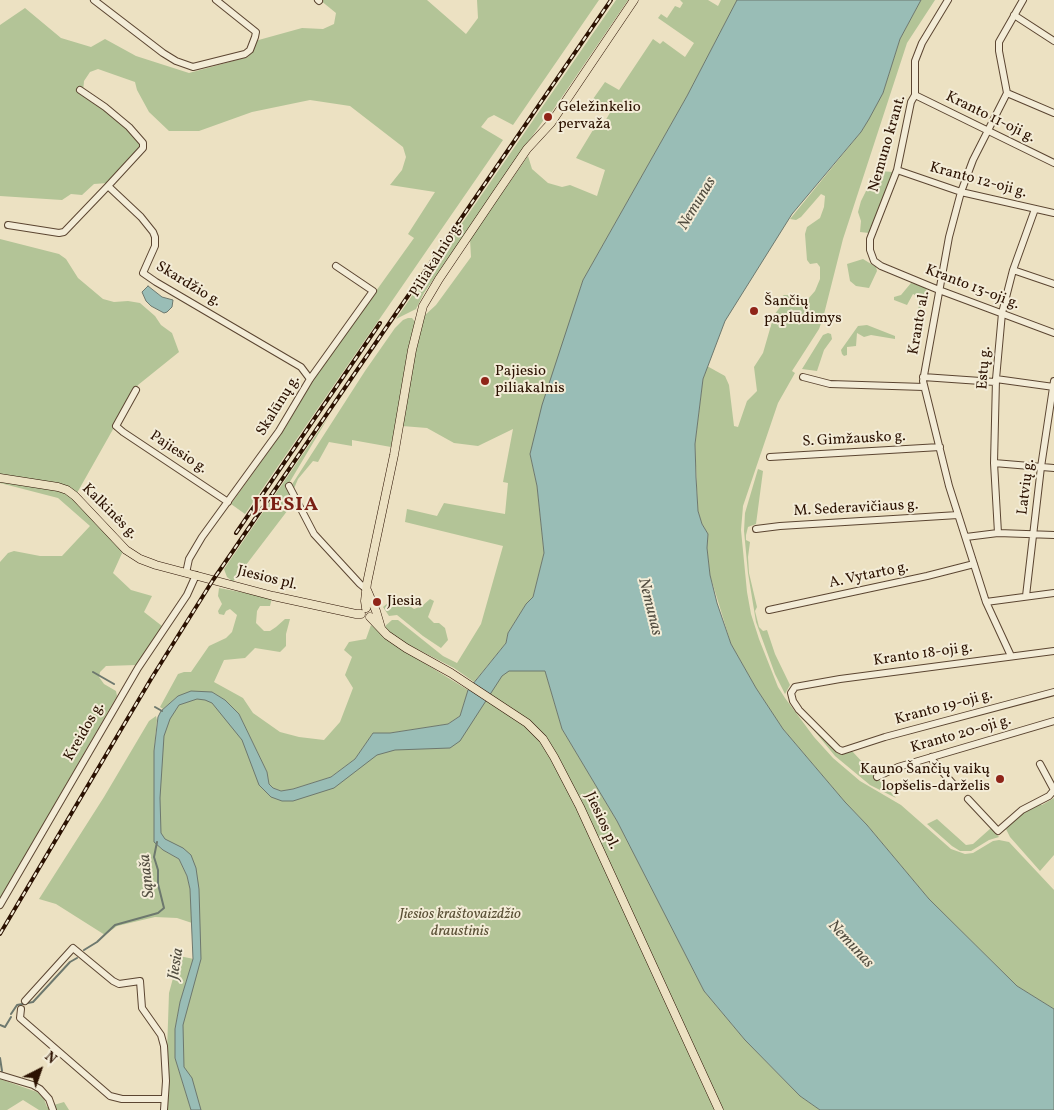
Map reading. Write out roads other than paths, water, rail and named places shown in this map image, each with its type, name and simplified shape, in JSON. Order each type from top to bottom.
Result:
[{"type":"main road","name":"Piliakalnio g.","points":[[363,611],[394,455],[412,350],[423,306],[439,279],[527,149],[551,123],[634,0]]},
{"type":"main road","name":"Kalkinės g.","points":[[0,478],[67,490],[126,550],[140,559],[196,575]]},
{"type":"main road","name":"Jiesios pl.","points":[[196,575],[273,596],[356,614],[363,611],[365,619],[370,617],[388,635],[406,648],[466,682],[536,730],[559,766],[598,846],[719,1110]]},
{"type":"main road","points":[[366,589],[381,628]]},
{"type":"street","points":[[94,0],[103,3],[176,61],[193,67],[245,54],[250,50],[256,32],[216,0]]},
{"type":"street","name":"Nemuno krant.","points":[[881,266],[874,261],[870,250],[870,239],[897,170],[915,95],[915,61],[922,43],[948,0]]},
{"type":"street","points":[[1023,0],[998,46],[1007,93],[1054,112]]},
{"type":"street","points":[[1014,15],[1054,41]]},
{"type":"street","points":[[8,225],[59,233],[64,232],[143,148],[143,143],[129,127],[80,90]]},
{"type":"street","name":"Kranto al.","points":[[1007,93],[973,160],[961,192],[949,237],[923,377],[958,515],[986,602],[1011,656]]},
{"type":"street","name":"Kranto 11-oji g.","points":[[915,95],[1054,163]]},
{"type":"street","name":"Kranto 12-oji g.","points":[[897,170],[961,192],[1054,213]]},
{"type":"street","name":"Skardžio g.","points":[[108,186],[153,232],[155,246],[143,273],[301,367],[310,379]]},
{"type":"street","name":"Estų g.","points":[[998,533],[994,463],[996,381],[1002,313],[1013,270],[1035,209]]},
{"type":"street","name":"Skalūnų g.","points":[[186,573],[194,550],[279,431],[310,379],[374,291],[336,266]]},
{"type":"street","name":"Kranto 13-oji g.","points":[[881,266],[1054,333]]},
{"type":"street","points":[[1013,270],[1054,284]]},
{"type":"street","points":[[803,377],[830,384],[924,387]]},
{"type":"street","points":[[923,377],[1054,385]]},
{"type":"street","name":"Latvių g.","points":[[1026,596],[1054,385]]},
{"type":"street","name":"Pajiesio g.","points":[[136,390],[116,426],[228,502]]},
{"type":"street","name":"S. Gimžausko g.","points":[[770,456],[940,448]]},
{"type":"street","points":[[994,463],[1054,468]]},
{"type":"street","points":[[289,486],[314,534],[366,589]]},
{"type":"street","name":"M. Sederavičiaus g.","points":[[756,529],[958,515]]},
{"type":"street","points":[[966,537],[998,533],[1054,535]]},
{"type":"street","name":"A. Vytarto g.","points":[[769,610],[974,564]]},
{"type":"street","name":"Kreidos g.","points":[[0,905],[133,676],[186,595],[196,575]]},
{"type":"street","points":[[986,602],[1054,593]]},
{"type":"street","name":"Kranto 18-oji g.","points":[[842,751],[799,710],[791,693],[796,687],[840,679],[1054,651]]},
{"type":"street","name":"Kranto 19-oji g.","points":[[842,751],[1054,692]]},
{"type":"street","name":"Kranto 20-oji g.","points":[[877,777],[898,766],[1054,721]]},
{"type":"street","points":[[931,757],[954,786]]},
{"type":"street","points":[[968,799],[998,831],[1022,810],[1049,796],[1054,790],[1040,764]]},
{"type":"street","points":[[24,1001],[73,948],[116,983],[140,981],[142,1008],[161,1035],[164,1046],[166,1081],[164,1110]]},
{"type":"street","points":[[21,1009],[20,1018],[110,1096],[164,1099]]},
{"type":"street","points":[[0,1075],[40,1089],[49,1099],[54,1110]]},
{"type":"water","name":"Nemunas","points":[[737,0],[921,0],[900,39],[883,93],[869,119],[861,132],[792,214],[725,321],[703,379],[695,444],[698,511],[702,524],[708,534],[707,548],[710,575],[717,603],[731,644],[756,688],[783,729],[929,899],[1017,986],[1054,1009],[1054,1110],[820,1110],[800,1096],[745,1040],[704,991],[617,821],[562,729],[545,671],[509,671],[502,676],[460,741],[450,748],[395,750],[377,755],[334,788],[293,801],[282,801],[271,797],[259,785],[242,740],[212,703],[197,699],[179,705],[170,719],[164,736],[160,798],[161,833],[165,839],[183,848],[191,855],[196,868],[199,889],[201,959],[183,1025],[184,1067],[192,1078],[201,1110],[191,1110],[175,1058],[175,1029],[180,1002],[193,959],[190,889],[187,876],[179,859],[163,850],[154,842],[154,751],[158,717],[161,711],[178,696],[191,691],[212,692],[225,700],[239,714],[267,772],[269,784],[281,791],[331,777],[355,759],[373,733],[390,733],[448,724],[460,716],[468,690],[506,643],[508,633],[526,604],[533,597],[544,553],[537,486],[530,454],[542,405],[583,280],[687,96]]},
{"type":"water","points":[[148,286],[162,297],[173,300],[172,307],[167,312],[164,313],[146,301],[142,292]]},
{"type":"waterway","points":[[93,672],[114,684]]},
{"type":"waterway","points":[[155,707],[162,711]]},
{"type":"waterway","name":"Sąnaša","points":[[84,950],[97,942],[115,925],[158,913],[164,908],[154,857],[157,842]]},
{"type":"waterway","name":"Sąnaša","points":[[11,1014],[17,1005],[33,1002],[70,962],[77,958]]},
{"type":"waterway","name":"Sąnaša","points":[[0,1025],[5,1027],[11,1017]]},
{"type":"waterway","name":"Sąnaša","points":[[0,1058],[2,1071]]},
{"type":"railway","points":[[0,934],[151,679],[213,580],[611,0]]},
{"type":"railway","points":[[236,533],[380,323]]},
{"type":"place","name":"Geležinkelio pervaža","points":[[548,117]]},
{"type":"place","name":"Šančių paplūdimys","points":[[754,311]]},
{"type":"place","name":"Pajiesio piliakalnis","points":[[485,381]]},
{"type":"place","name":"Jiesia","points":[[377,602]]},
{"type":"place","name":"Kauno Šančių vaikų lopšelis-darželis","points":[[1000,779]]},
{"type":"district","name":"JIESIA","points":[[286,506]]},
{"type":"park label","name":"Jiesios kraštovaizdžio draustinis","points":[[460,924]]}]
